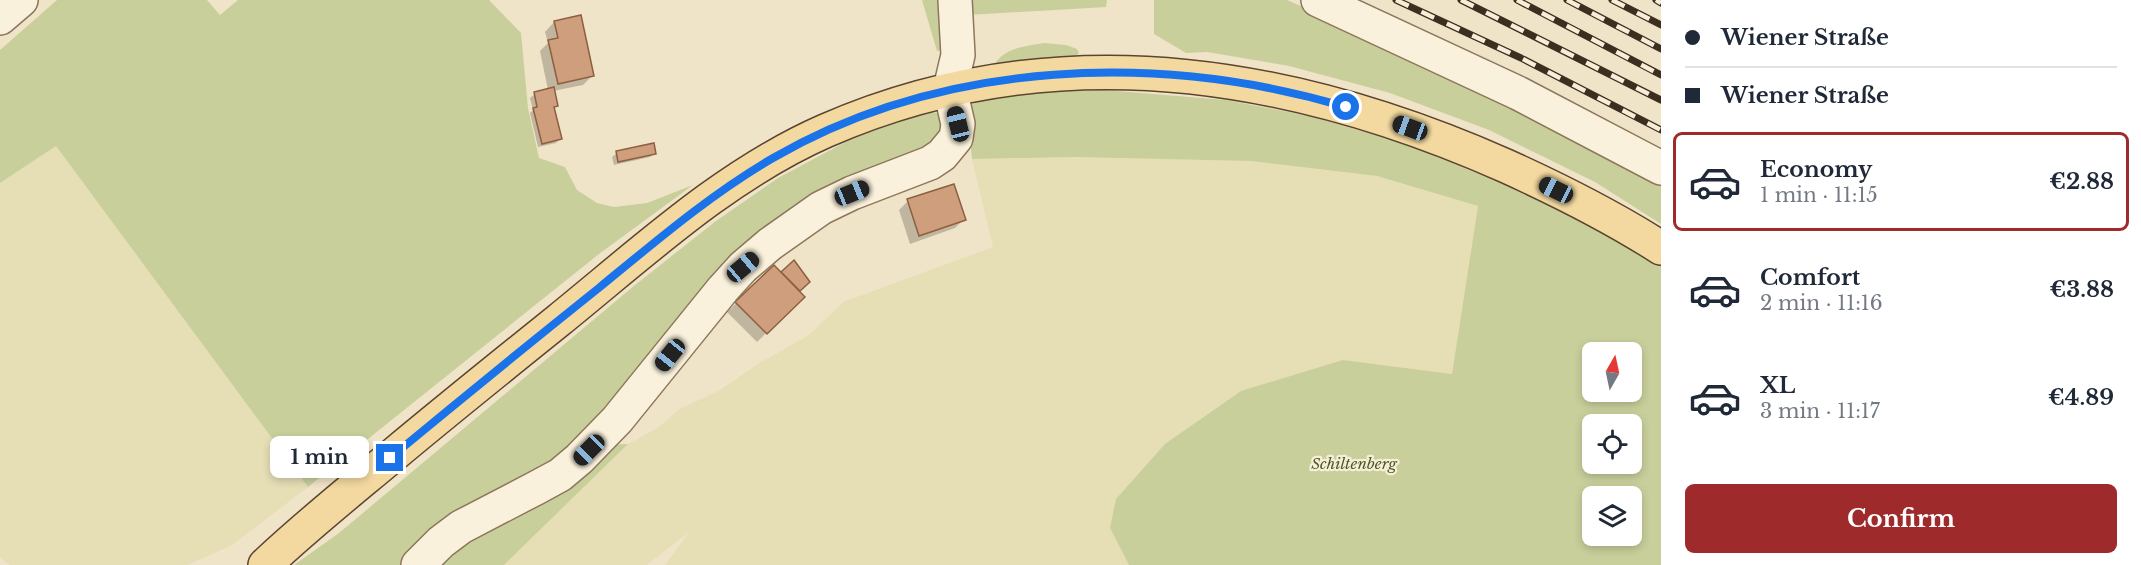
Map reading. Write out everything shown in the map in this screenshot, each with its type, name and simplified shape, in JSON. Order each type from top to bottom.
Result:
[{"type":"main road","points":[[265,565],[300,532],[507,361],[722,190],[774,157],[823,132],[909,100],[950,89],[1040,76],[1105,74],[1206,79],[1259,86],[1324,100],[1452,143],[1523,174],[1589,206],[1661,248]]},
{"type":"main road","points":[[237,565],[300,532]]},
{"type":"street","points":[[0,18],[21,0]]},
{"type":"street","points":[[418,565],[441,542],[461,527],[560,475],[579,459],[617,420],[723,289],[743,267],[770,244],[821,208],[852,193],[930,163],[942,155],[956,138],[958,124],[950,89],[958,56],[955,0]]},
{"type":"street","points":[[1318,0],[1518,93],[1661,168]]},
{"type":"shaded area","points":[[56,146],[308,487],[232,545],[188,565],[10,565],[0,558],[0,183]]},
{"type":"shaded area","points":[[1074,157],[1251,161],[1377,176],[1478,206],[1452,374],[1343,360],[1110,528],[1129,565],[665,565],[689,532],[647,565],[504,565],[628,444],[656,429],[680,409],[720,390],[758,364],[809,335],[843,302],[993,247],[972,159]]},
{"type":"green space","points":[[57,0],[207,0],[220,15],[238,0],[489,0],[521,33],[528,108],[539,158],[565,167],[577,190],[597,203],[614,207],[647,203],[693,185],[599,254],[308,487],[56,146],[0,183],[0,50]]},
{"type":"green space","points":[[922,0],[1107,0],[1106,7],[967,15],[970,42],[937,51]]},
{"type":"green space","points":[[1154,0],[1287,0],[1396,47],[1661,183],[1661,224],[1595,182],[1489,130],[1390,93],[1289,66],[1207,52],[1186,53],[1154,34]]},
{"type":"green space","points":[[1044,43],[1066,45],[1077,49],[1079,53],[1074,59],[999,65],[996,62],[1012,50]]},
{"type":"green space","name":"Schiltenberg","points":[[1105,90],[1226,100],[1310,116],[1415,147],[1558,208],[1647,255],[1661,265],[1661,565],[1129,565],[1110,528],[1116,499],[1165,444],[1241,391],[1343,360],[1452,374],[1478,206],[1377,176],[1251,161],[1074,157],[972,159],[967,111],[976,100],[1022,93]]},
{"type":"green space","points":[[927,112],[940,113],[944,129],[934,142],[919,153],[840,183],[575,453],[409,565],[294,565],[339,533],[635,285],[716,221],[778,178],[853,138]]},
{"type":"green space","points":[[628,444],[504,565],[430,565],[606,445]]},
{"type":"building","points":[[581,15],[594,76],[558,84],[548,40],[558,38],[554,21]]},
{"type":"building","points":[[554,87],[558,106],[554,107],[562,139],[542,144],[533,108],[537,107],[534,92]]},
{"type":"building","points":[[654,143],[656,154],[618,162],[616,151]]},
{"type":"building","points":[[954,184],[966,220],[919,236],[907,199]]},
{"type":"building","points":[[794,260],[810,282],[800,291],[781,272]]},
{"type":"building","points":[[774,265],[805,297],[767,334],[735,302]]},
{"type":"railway","points":[[1396,0],[1521,58],[1661,130]]},
{"type":"railway","points":[[1461,0],[1661,100]]},
{"type":"railway","points":[[1517,0],[1661,75]]},
{"type":"railway","points":[[1567,0],[1661,49]]},
{"type":"railway","points":[[1612,0],[1661,25]]},
{"type":"railway","points":[[1656,0],[1661,3]]},
{"type":"route","points":[[390,458],[507,361],[722,190],[774,157],[823,132],[864,116],[909,100],[959,87],[1040,76],[1087,73],[1206,79],[1259,86],[1346,107]]}]
